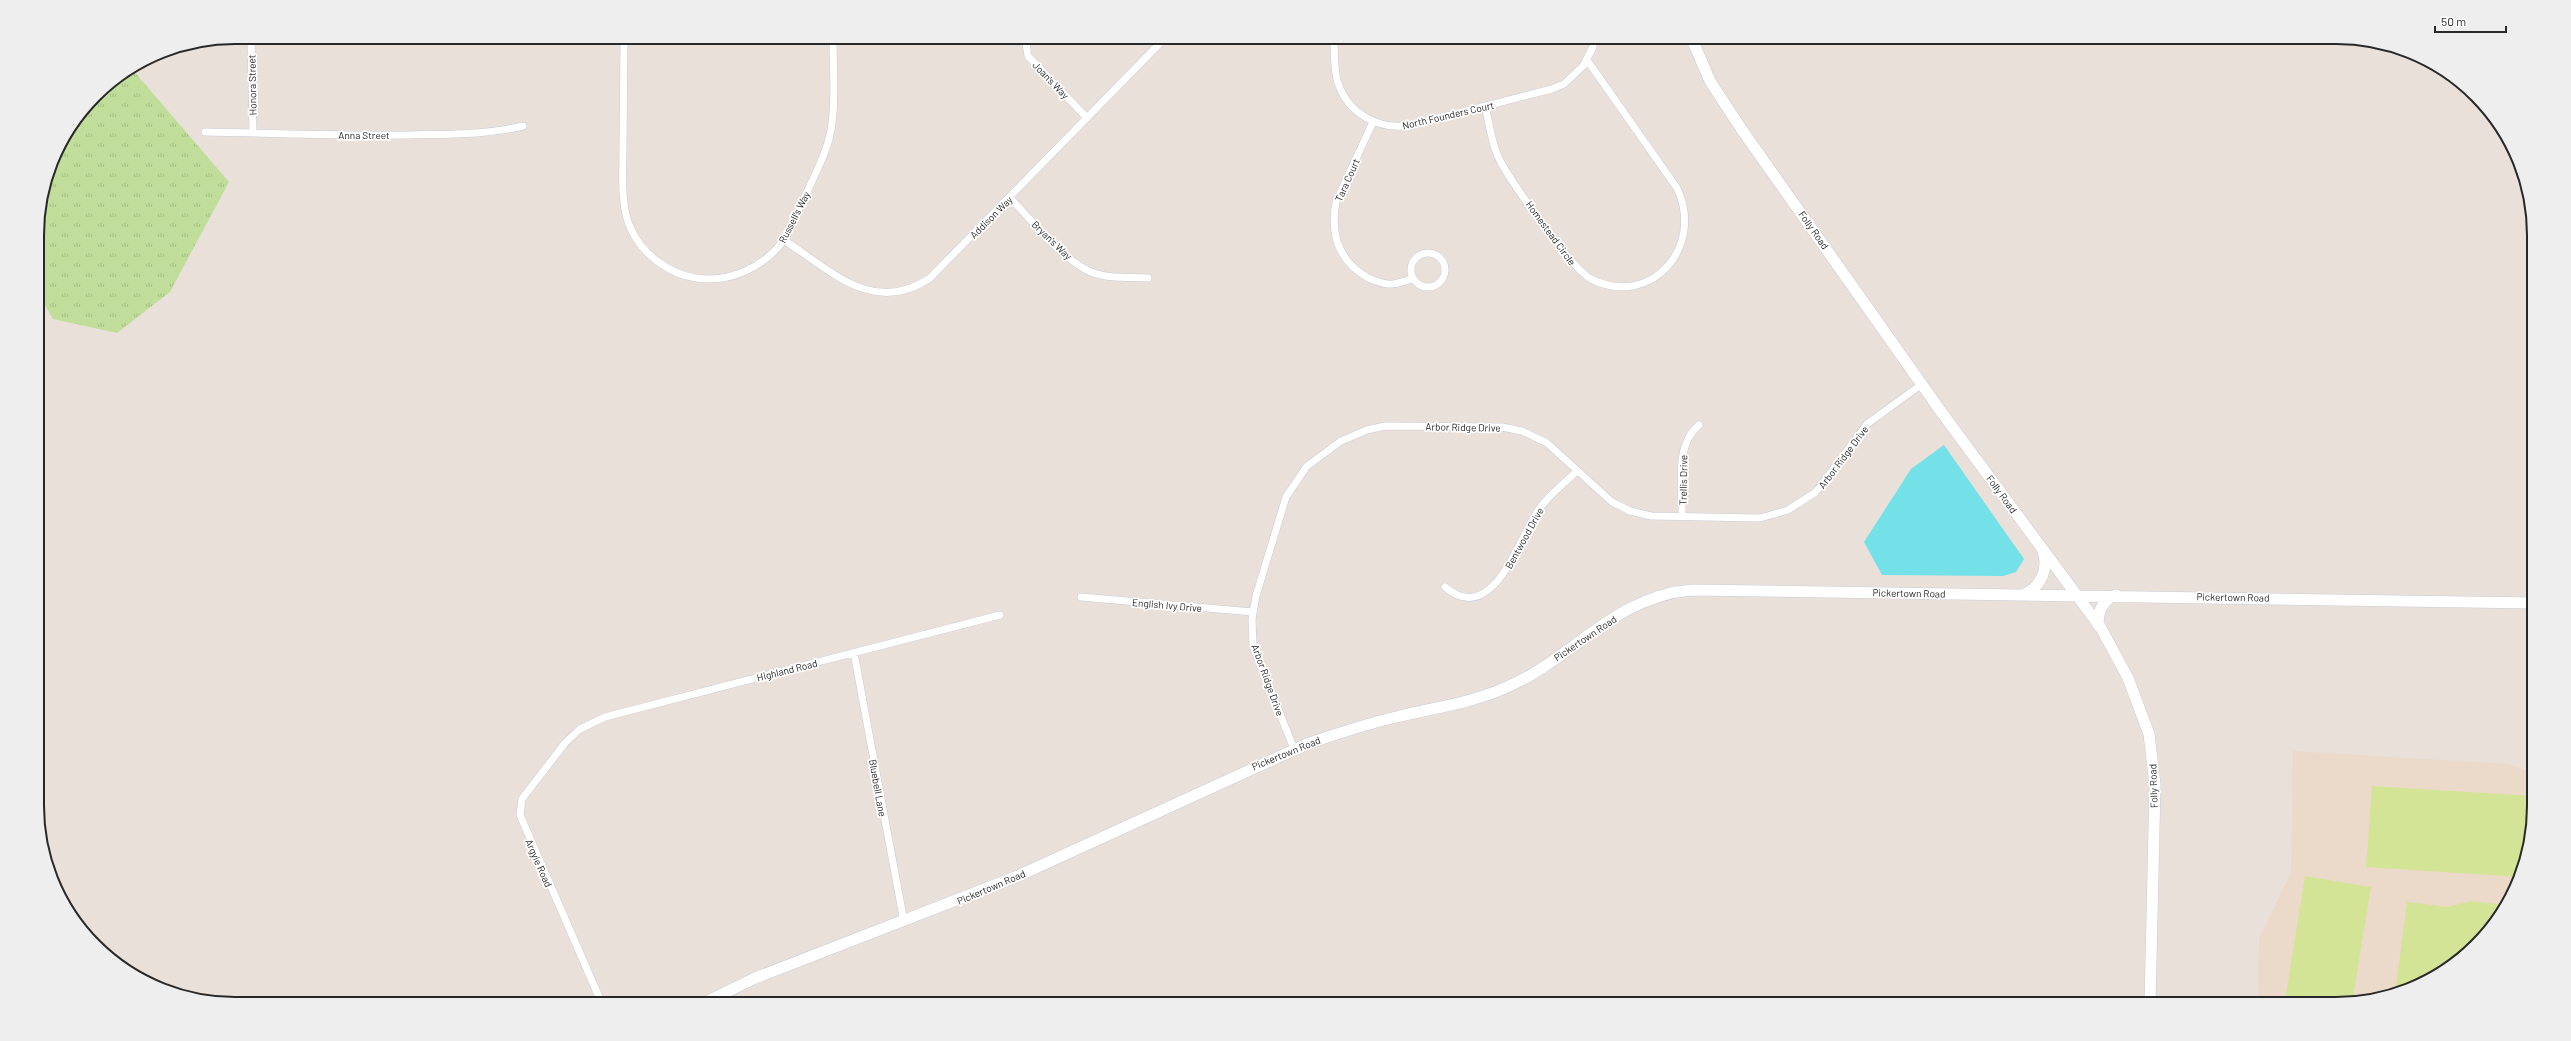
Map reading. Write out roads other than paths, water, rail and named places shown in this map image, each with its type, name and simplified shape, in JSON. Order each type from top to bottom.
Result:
[{"type":"street","name":"Honora Street","points":[[251,44],[253,133]]},
{"type":"street","name":"Russell's Way","points":[[624,44],[623,175],[627,217],[636,239],[656,260],[670,270],[705,279],[727,278],[747,271],[761,263],[784,240],[823,158],[831,131],[833,44]]},
{"type":"street","name":"Joan's Way","points":[[1026,44],[1028,56],[1087,118]]},
{"type":"street","name":"Addison Way","points":[[784,240],[857,287],[893,294],[907,290],[930,278],[1159,44]]},
{"type":"street","name":"North Founders Court","points":[[1334,44],[1335,70],[1340,88],[1354,108],[1373,122],[1393,127],[1406,126],[1558,86],[1575,76],[1587,60],[1592,44]]},
{"type":"street","name":"Folly Road","points":[[1694,44],[1707,74],[1722,101],[1922,384],[2098,625],[2135,696],[2149,734],[2155,785],[2150,997]]},
{"type":"street","name":"Homestead Circle","points":[[1485,106],[1500,161],[1573,265],[1590,278],[1611,286],[1629,286],[1650,279],[1667,266],[1681,247],[1686,222],[1683,200],[1677,188],[1587,60]]},
{"type":"street","name":"Tara Court","points":[[1373,122],[1336,202],[1334,235],[1345,258],[1367,277],[1391,285],[1413,279]]},
{"type":"street","name":"Anna Street","points":[[205,132],[253,133],[270,135],[461,134],[495,133],[523,126]]},
{"type":"street","name":"Bryan's Way","points":[[1010,198],[1068,258],[1091,272],[1111,277],[1148,278]]},
{"type":"street","points":[[1433,253],[1444,262],[1445,275],[1437,286],[1423,287],[1413,279],[1411,265],[1420,255],[1433,253]]},
{"type":"street","name":"Arbor Ridge Drive","points":[[1294,749],[1253,646],[1253,612],[1286,497],[1304,470],[1316,458],[1356,433],[1385,426],[1511,428],[1539,438],[1612,502],[1626,509],[1651,516],[1760,518],[1799,505],[1816,492],[1867,424],[1922,384]]},
{"type":"street","name":"Trellis Drive","points":[[1682,517],[1684,448],[1688,437],[1699,425]]},
{"type":"street","name":"Bentwood Drive","points":[[1445,587],[1451,592],[1467,597],[1487,590],[1497,582],[1511,562],[1540,508],[1577,471]]},
{"type":"street","points":[[2025,594],[2035,587],[2043,576],[2046,558],[2042,549]]},
{"type":"street","name":"Pickertown Road","points":[[716,997],[755,978],[904,922],[1018,876],[1294,749],[1351,729],[1476,699],[1508,687],[1533,673],[1627,609],[1642,601],[1675,592],[2076,594],[2527,603]]},
{"type":"street","points":[[2098,625],[2100,610],[2107,601],[2116,595]]},
{"type":"street","name":"English Ivy Drive","points":[[1081,598],[1253,612]]},
{"type":"street","name":"Highland Road","points":[[576,732],[605,717],[1000,615]]},
{"type":"street","name":"Bluebell Lane","points":[[854,653],[904,922]]},
{"type":"street","name":"Argyle Road","points":[[576,732],[522,799],[520,815],[599,997]]},
{"type":"water","points":[[1944,445],[2024,559],[2016,572],[2003,576],[1882,575],[1864,542],[1911,469]]}]
